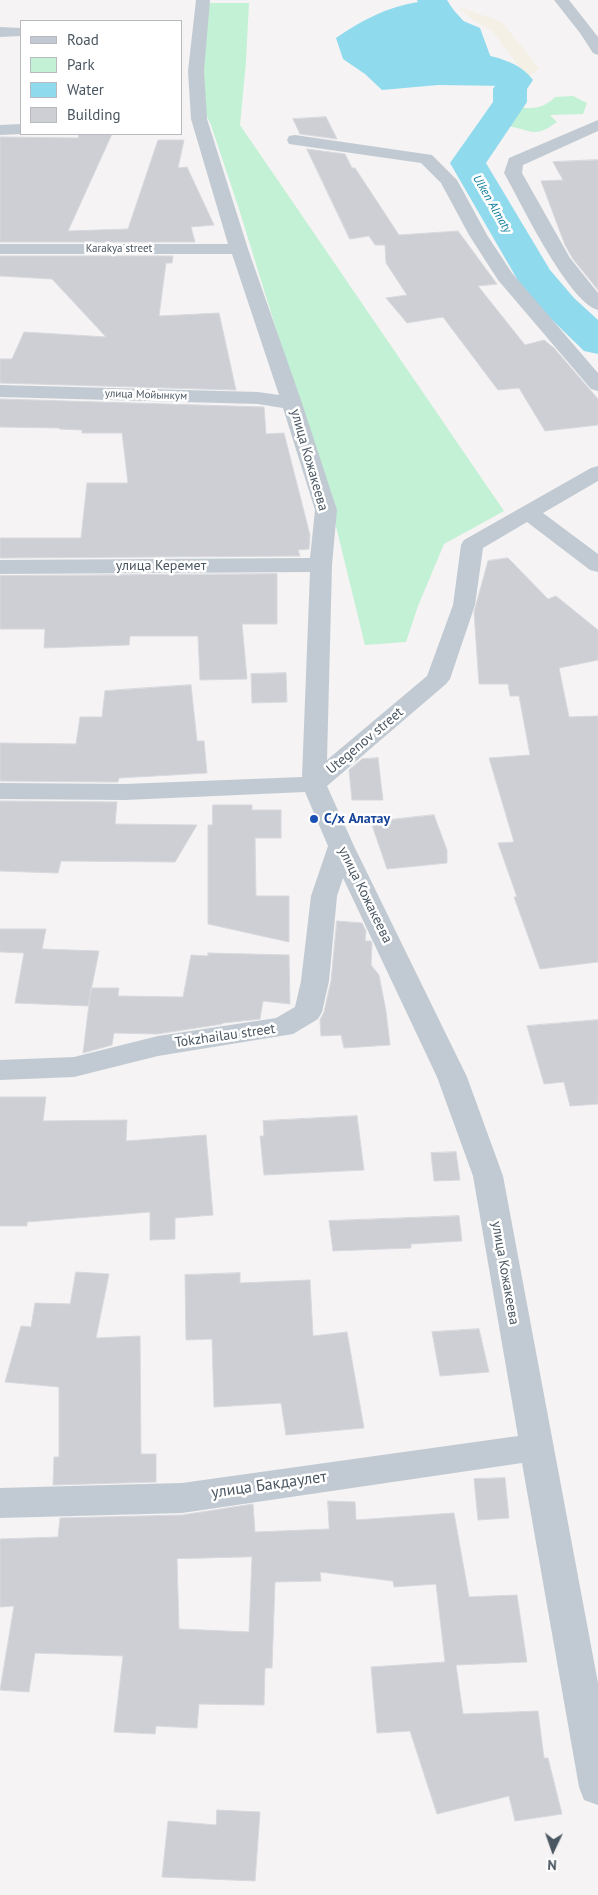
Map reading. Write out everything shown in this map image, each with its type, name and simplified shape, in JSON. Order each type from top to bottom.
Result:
[{"type":"street","name":"улица Кожакеева","points":[[203,0],[190,120],[292,403],[326,510],[321,565],[314,784],[340,846],[452,1077],[488,1176],[598,1787]]},
{"type":"street","points":[[561,0],[587,31],[598,50]]},
{"type":"street","points":[[584,8],[587,31]]},
{"type":"street","points":[[0,32],[20,32]]},
{"type":"street","points":[[598,125],[515,162],[513,173],[551,241],[576,278],[598,304]]},
{"type":"street","points":[[0,130],[20,129]]},
{"type":"street","points":[[295,140],[426,159],[448,180],[478,235],[504,276],[598,385]]},
{"type":"street","name":"Karakya street","points":[[0,249],[238,249]]},
{"type":"street","name":"улица Мойынкум","points":[[0,391],[258,398],[292,403]]},
{"type":"street","name":"Utegenov street","points":[[0,792],[125,792],[314,784],[438,679],[464,605],[472,545],[598,472]]},
{"type":"street","points":[[528,512],[598,565]]},
{"type":"street","name":"улица Керемет","points":[[0,567],[321,565]]},
{"type":"street","name":"Tokzhailau street","points":[[0,1070],[74,1067],[158,1046],[283,1027],[308,1012],[315,981],[324,896],[340,846]]},
{"type":"street","name":"улица Бакдаулет","points":[[0,1503],[182,1498],[536,1447]]},
{"type":"green space","points":[[208,3],[249,3],[240,125],[504,511],[444,544],[418,606],[406,642],[365,645],[332,510],[239,209],[211,125],[201,105]]},
{"type":"green space","points":[[573,96],[587,103],[583,114],[550,115],[557,122],[549,128],[536,132],[504,126],[514,106],[536,108],[546,104],[555,97]]},
{"type":"sand","points":[[456,6],[502,22],[539,68],[528,78],[493,32],[473,20]]},
{"type":"water","points":[[418,2],[446,7],[461,20],[480,28],[491,58],[507,66],[522,80],[509,83],[507,86],[438,85],[382,90],[365,74],[343,59],[336,38],[355,25],[375,15],[396,7]]},
{"type":"building","points":[[326,117],[337,139],[300,134],[293,119]]},
{"type":"building","points":[[79,135],[112,135],[68,231],[128,229],[158,140],[184,140],[178,168],[187,167],[214,225],[191,227],[195,242],[0,242],[0,137],[78,138]]},
{"type":"building","points":[[307,149],[345,154],[352,168],[355,168],[399,235],[458,231],[497,284],[478,286],[525,345],[544,340],[554,348],[598,399],[598,425],[545,431],[519,388],[498,390],[443,317],[407,323],[386,298],[407,295],[386,263],[385,245],[375,245],[369,236],[350,239]]},
{"type":"building","points":[[598,160],[598,290],[573,259],[565,245],[541,181],[563,180],[553,162]]},
{"type":"building","points":[[0,256],[173,256],[172,263],[166,263],[159,316],[219,313],[236,390],[0,383],[0,359],[12,359],[24,332],[106,337],[52,279],[0,276]]},
{"type":"building","points":[[0,399],[264,407],[266,434],[284,433],[310,535],[309,549],[298,550],[300,556],[0,558],[0,538],[81,538],[87,483],[128,483],[122,433],[82,433],[82,430],[60,428],[0,427]]},
{"type":"building","points":[[508,558],[548,599],[556,596],[598,630],[598,660],[559,668],[569,717],[598,716],[598,962],[540,969],[514,897],[517,897],[498,843],[514,842],[489,758],[530,755],[519,696],[510,696],[508,684],[479,684],[474,612],[488,561]]},
{"type":"building","points":[[277,574],[277,624],[242,624],[247,679],[200,680],[198,636],[130,636],[129,645],[44,648],[45,629],[0,629],[0,576]]},
{"type":"building","points":[[286,673],[287,702],[252,703],[251,674]]},
{"type":"building","points":[[191,685],[197,741],[204,741],[207,773],[119,778],[118,782],[0,781],[0,743],[76,744],[80,717],[102,717],[105,691]]},
{"type":"building","points":[[378,758],[383,800],[352,800],[349,770],[362,759]]},
{"type":"building","points":[[0,801],[117,802],[115,824],[197,825],[175,862],[61,861],[58,873],[0,871]]},
{"type":"building","points":[[213,805],[252,805],[252,810],[281,810],[281,838],[255,838],[256,896],[289,896],[289,942],[208,924],[208,825],[212,825]]},
{"type":"building","points":[[434,815],[447,850],[447,863],[387,869],[371,822]]},
{"type":"building","points":[[337,921],[362,923],[366,931],[365,941],[371,941],[371,965],[379,975],[390,1045],[344,1048],[341,1035],[321,1036],[320,1020],[324,1012],[331,981]]},
{"type":"building","points":[[0,929],[46,929],[42,949],[99,951],[88,1006],[15,1003],[24,953],[0,952]]},
{"type":"building","points":[[208,953],[289,955],[290,1004],[263,1001],[260,1019],[157,1034],[114,1033],[112,1045],[83,1053],[91,988],[119,988],[118,996],[183,997],[191,955],[208,956]]},
{"type":"building","points":[[598,1020],[598,1104],[570,1106],[564,1082],[544,1084],[527,1026]]},
{"type":"building","points":[[0,1097],[46,1097],[43,1121],[127,1120],[126,1141],[206,1135],[213,1215],[175,1218],[175,1239],[150,1240],[150,1212],[27,1222],[27,1226],[0,1226]]},
{"type":"building","points":[[357,1116],[364,1170],[264,1175],[260,1136],[264,1136],[263,1121]]},
{"type":"building","points":[[456,1152],[460,1180],[434,1181],[431,1153]]},
{"type":"building","points":[[459,1216],[462,1241],[411,1244],[411,1248],[333,1251],[329,1221]]},
{"type":"building","points":[[76,1272],[109,1274],[96,1338],[140,1336],[141,1454],[156,1454],[156,1482],[53,1485],[54,1457],[59,1457],[59,1387],[5,1382],[21,1326],[31,1327],[35,1303],[70,1304]]},
{"type":"building","points":[[240,1273],[240,1283],[310,1280],[313,1336],[347,1332],[364,1428],[286,1435],[281,1403],[214,1407],[212,1339],[186,1340],[185,1275]]},
{"type":"building","points":[[479,1329],[489,1372],[440,1376],[432,1332]]},
{"type":"building","points":[[505,1478],[509,1518],[478,1520],[474,1479]]},
{"type":"building","points":[[328,1501],[355,1502],[356,1520],[454,1513],[469,1597],[517,1595],[527,1662],[456,1665],[463,1714],[538,1711],[544,1758],[548,1758],[562,1814],[515,1821],[509,1796],[437,1814],[410,1731],[377,1733],[371,1667],[445,1662],[436,1584],[394,1587],[393,1581],[320,1572],[321,1581],[275,1582],[272,1668],[265,1668],[264,1705],[199,1704],[197,1728],[156,1726],[155,1734],[114,1732],[123,1656],[35,1653],[29,1692],[0,1690],[14,1606],[0,1607],[0,1539],[58,1537],[60,1518],[182,1515],[253,1504],[255,1532],[329,1529]],"holes":[[[252,1557],[249,1632],[179,1629],[177,1559]]]},
{"type":"building","points":[[217,1810],[260,1812],[255,1881],[162,1877],[168,1821],[216,1825]]},
{"type":"waterway","name":"Ulken Almaty","points":[[432,0],[436,8],[454,27],[458,41],[458,53],[446,59],[489,65],[516,80],[510,89],[510,102],[468,163],[534,276],[560,306],[598,342]]},
{"type":"place","name":"С/х Алатау","points":[[314,819]]}]
